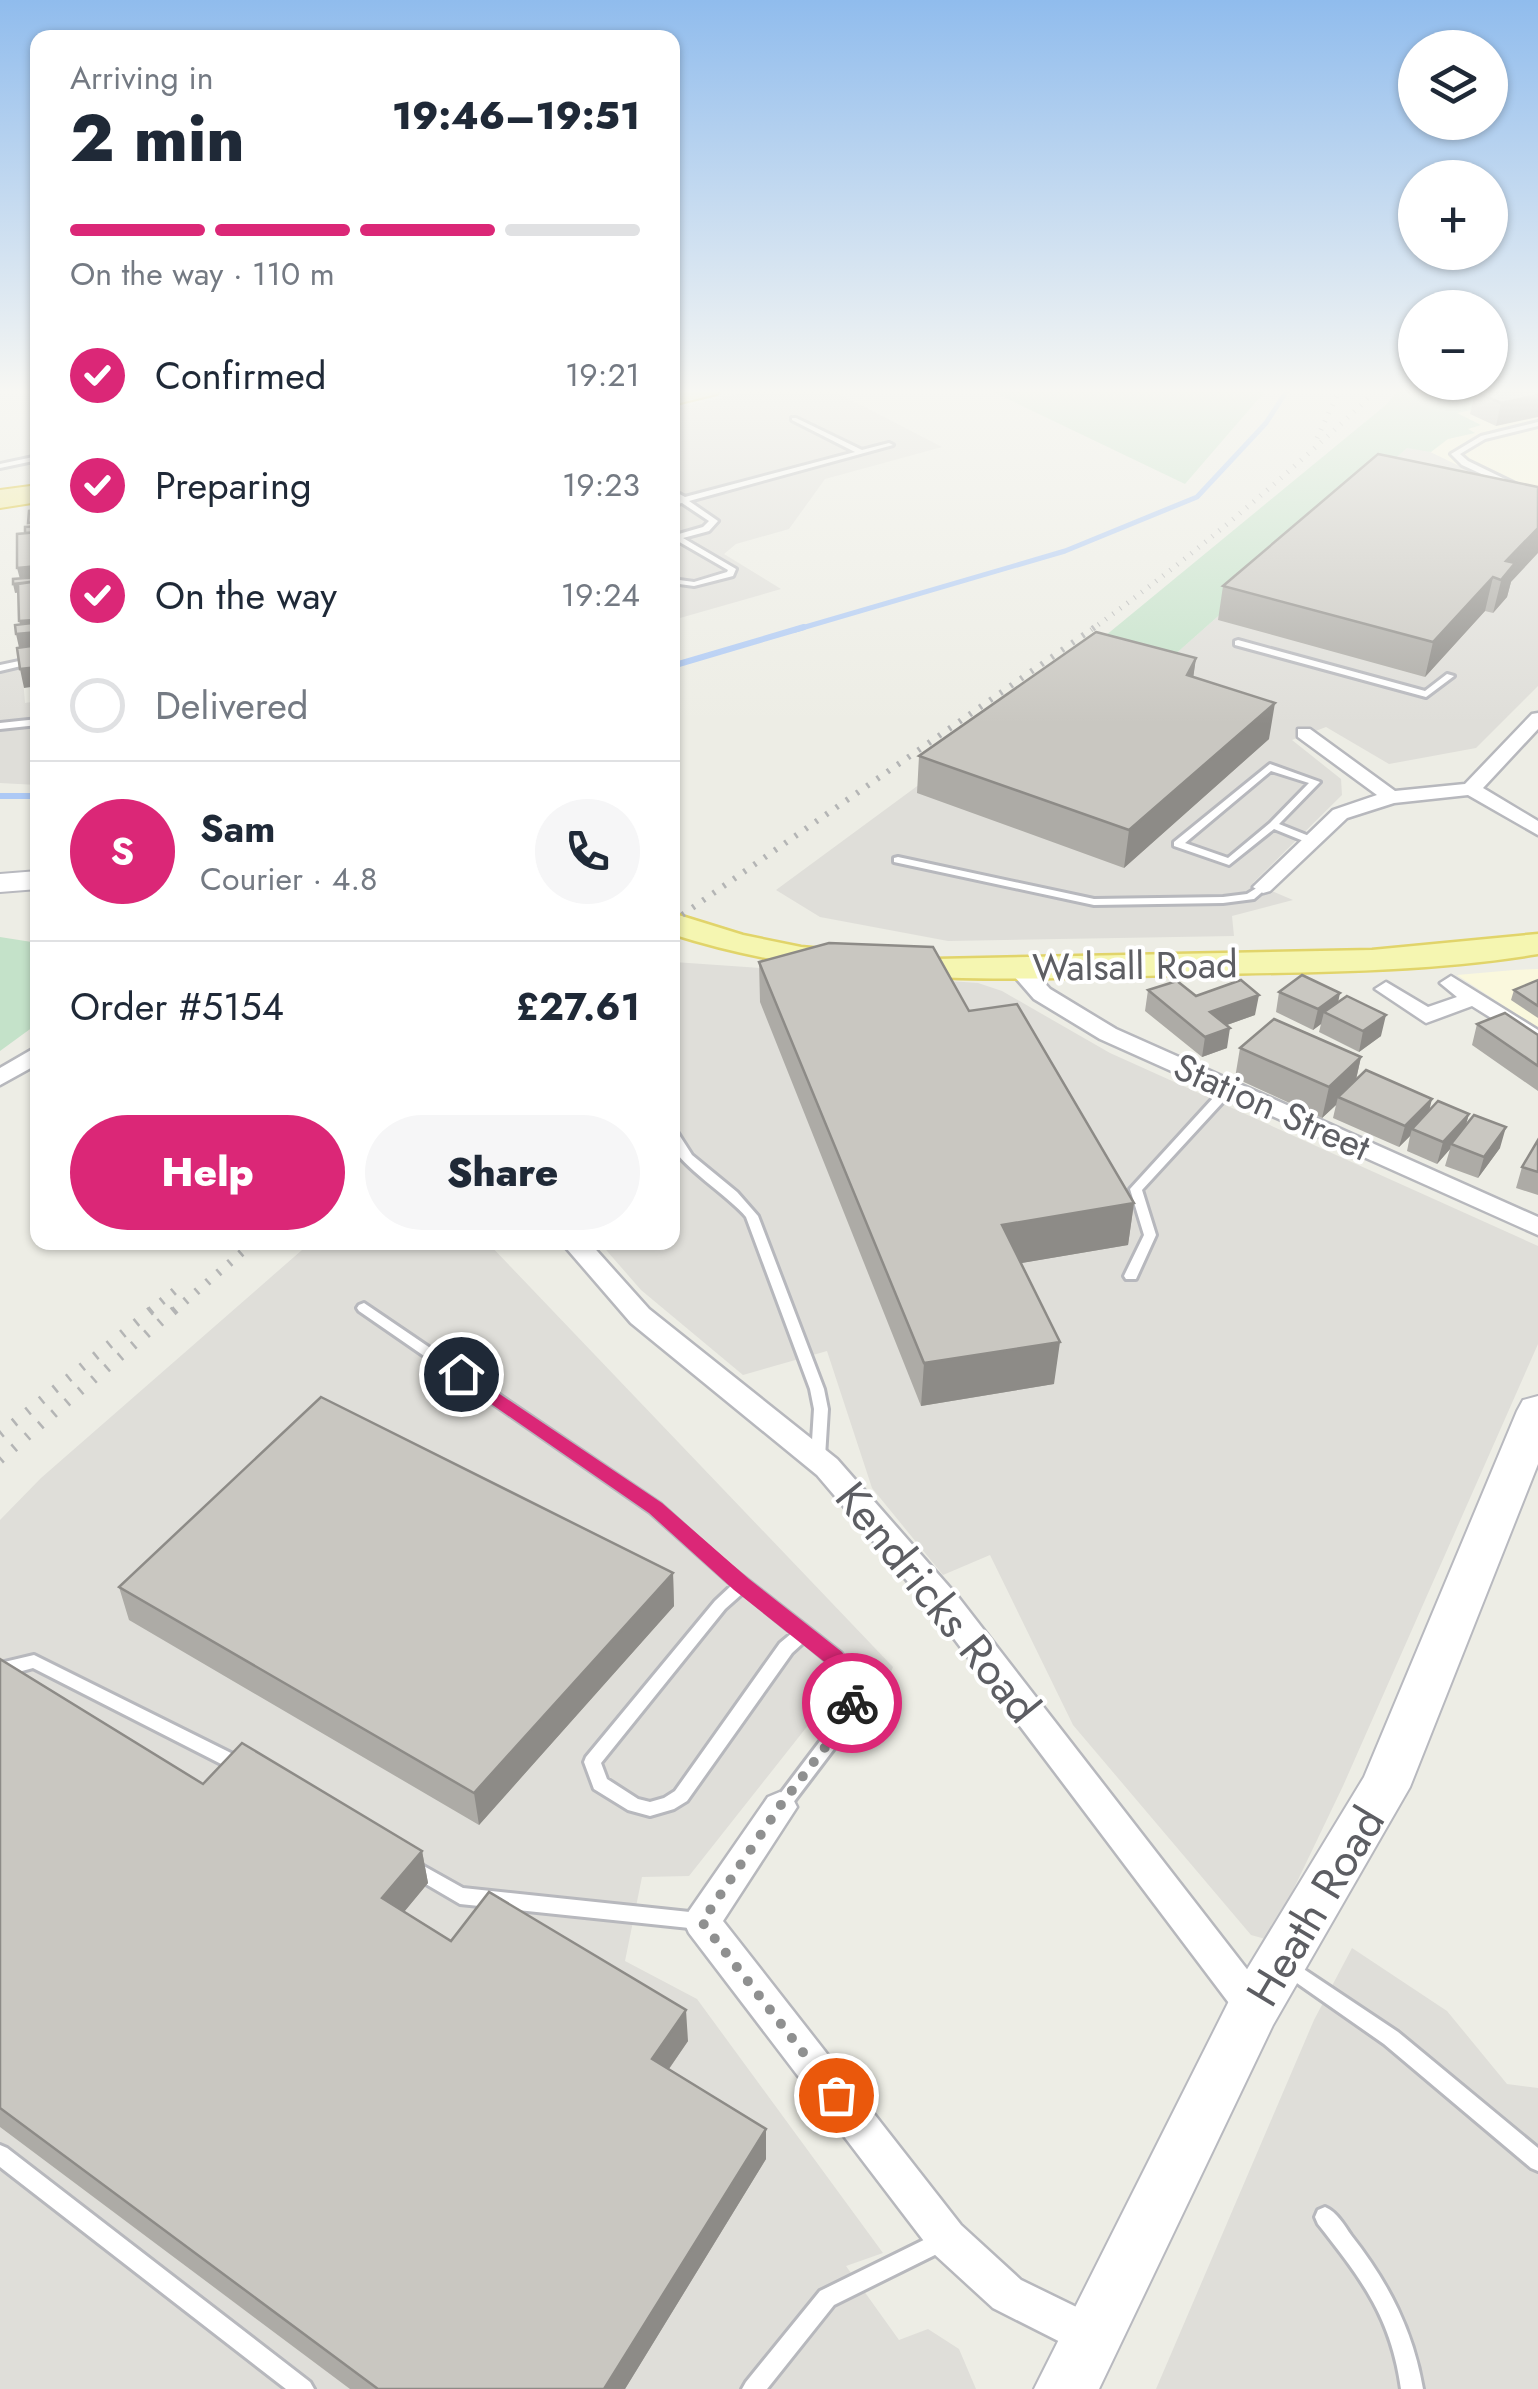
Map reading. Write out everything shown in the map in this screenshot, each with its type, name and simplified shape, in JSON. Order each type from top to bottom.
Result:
[{"type":"highway","points":[[0,513],[30,508]]},
{"type":"main road","name":"Walsall Road","points":[[680,925],[732,942],[854,962],[1018,968],[1397,959],[1538,944]]},
{"type":"street","points":[[1471,789],[1538,718]]},
{"type":"street","points":[[1304,733],[1391,797]]},
{"type":"street","points":[[1264,888],[1340,814],[1391,797],[1471,789],[1538,829]]},
{"type":"street","points":[[0,883],[30,881]]},
{"type":"street","name":"Station Street","points":[[1018,968],[1042,994],[1078,1019],[1538,1227]]},
{"type":"street","points":[[1451,983],[1538,1040]]},
{"type":"street","points":[[1386,989],[1426,1016],[1474,998]]},
{"type":"street","points":[[0,1078],[30,1058]]},
{"type":"street","name":"Kendricks Road","points":[[581,1250],[640,1316],[818,1460],[948,1606],[1267,1984]]},
{"type":"street","name":"Heath Road","points":[[1066,2389],[1267,1984],[1385,1787],[1538,1411]]},
{"type":"street","points":[[780,1806],[702,1922],[947,2239],[1006,2294],[1090,2336]]},
{"type":"lane","points":[[680,536],[706,529],[714,521],[687,500]]},
{"type":"lane","points":[[680,540],[732,569],[730,574],[694,584],[680,582]]},
{"type":"lane","points":[[1238,643],[1426,694],[1450,676]]},
{"type":"lane","points":[[0,668],[30,661]]},
{"type":"lane","points":[[0,726],[30,723]]},
{"type":"lane","points":[[1270,766],[1315,782],[1274,825],[1229,862],[1178,844],[1270,766]]},
{"type":"lane","points":[[1274,825],[1310,840]]},
{"type":"lane","points":[[898,860],[1094,902],[1223,900],[1250,897],[1264,888]]},
{"type":"lane","points":[[1131,1276],[1150,1235],[1136,1189],[1228,1088]]},
{"type":"lane","points":[[680,1150],[694,1166],[741,1199],[752,1216],[817,1389],[821,1409],[818,1460]]},
{"type":"lane","points":[[364,1308],[656,1508],[742,1585],[834,1658],[850,1680],[852,1702],[843,1724],[780,1806]]},
{"type":"lane","points":[[742,1585],[720,1604],[592,1762],[600,1784],[634,1805],[650,1808],[682,1796],[786,1648],[802,1634]]},
{"type":"lane","points":[[0,1670],[34,1662],[262,1778]]},
{"type":"lane","points":[[394,1856],[460,1896],[702,1922]]},
{"type":"lane","points":[[1267,1984],[1391,2038],[1538,2161]]},
{"type":"lane","points":[[0,2155],[303,2389]]},
{"type":"lane","points":[[1324,2217],[1376,2282],[1408,2352],[1412,2389]]},
{"type":"lane","points":[[753,2389],[827,2298],[947,2239]]},
{"type":"shaded area","points":[[680,500],[810,500],[789,529],[736,544],[724,554],[781,589],[680,618]]},
{"type":"shaded area","points":[[1348,500],[1531,500],[1538,504],[1538,686],[1476,748],[1389,764],[1326,727],[1292,740],[1341,779],[1342,795],[1253,883],[1293,900],[1232,916],[1234,936],[948,941],[820,917],[776,890],[1117,639],[1171,658]]},
{"type":"shaded area","points":[[22,666],[25,703],[30,702],[30,785],[0,783],[0,672]]},
{"type":"shaded area","points":[[680,962],[978,983],[1002,991],[1110,1053],[1538,1246],[1538,1344],[1343,1786],[1269,1940],[1251,1935],[1073,1725],[990,1555],[943,1575],[872,1488],[827,1351],[743,1375],[641,1290],[606,1250],[680,1250]]},
{"type":"shaded area","points":[[1538,969],[1538,1028],[1457,975],[1514,970]]},
{"type":"shaded area","points":[[302,1250],[495,1250],[893,1667],[867,1737],[813,1719],[689,1876],[642,1877],[625,1961],[697,1999],[883,2253],[846,2266],[899,2340],[928,2329],[959,2349],[976,2389],[0,2389],[0,1520],[41,1478]]},
{"type":"shaded area","points":[[1352,1948],[1447,2011],[1507,2084],[1538,2088],[1538,2389],[1156,2389],[1314,2020]]},
{"type":"green space","points":[[1270,500],[1348,500],[1171,658],[1105,636]]},
{"type":"green space","points":[[0,937],[30,942],[30,1029],[0,1051]]},
{"type":"building","points":[[1323,500],[1538,500],[1538,528],[1506,561],[1515,563],[1501,580],[1493,577],[1433,642],[1223,586]]},
{"type":"building","points":[[30,533],[30,567],[17,568],[17,534]]},
{"type":"building","points":[[30,578],[30,582],[13,584],[13,579]]},
{"type":"building","points":[[30,582],[30,620],[19,621],[18,584]]},
{"type":"building","points":[[30,623],[30,633],[16,634],[15,625]]},
{"type":"building","points":[[1096,632],[1196,658],[1187,675],[1275,703],[1129,830],[919,756]]},
{"type":"building","points":[[30,646],[30,668],[20,669],[17,648]]},
{"type":"building","points":[[829,943],[933,947],[969,1011],[1017,1004],[1134,1203],[1002,1225],[1060,1342],[924,1363],[759,962]]},
{"type":"building","points":[[1302,975],[1340,993],[1318,1009],[1279,992]]},
{"type":"building","points":[[1241,980],[1259,995],[1210,1012],[1230,1028],[1205,1037],[1148,990],[1177,981],[1196,996]]},
{"type":"building","points":[[1538,980],[1538,1006],[1514,990]]},
{"type":"building","points":[[1347,996],[1386,1015],[1363,1031],[1324,1012]]},
{"type":"building","points":[[1505,1013],[1538,1035],[1538,1066],[1477,1024]]},
{"type":"building","points":[[1274,1019],[1361,1057],[1329,1087],[1240,1048]]},
{"type":"building","points":[[1366,1070],[1432,1099],[1405,1126],[1338,1097]]},
{"type":"building","points":[[1438,1101],[1469,1114],[1443,1142],[1412,1129]]},
{"type":"building","points":[[1474,1115],[1506,1127],[1484,1157],[1451,1144]]},
{"type":"building","points":[[1538,1140],[1538,1172],[1522,1167]]},
{"type":"building","points":[[321,1397],[673,1573],[474,1793],[119,1587]]},
{"type":"building","points":[[0,1659],[203,1784],[242,1743],[422,1851],[382,1898],[451,1941],[489,1892],[686,2010],[652,2059],[766,2129],[604,2389],[378,2389],[0,2108]]},
{"type":"waterway","points":[[795,630],[1065,551],[1188,500]]},
{"type":"waterway","points":[[680,664],[804,627]]},
{"type":"waterway","points":[[0,796],[30,796]]},
{"type":"railway","points":[[1094,627],[1255,500]]},
{"type":"railway","points":[[680,916],[1094,627]]},
{"type":"railway","points":[[1091,630],[1094,627]]},
{"type":"railway","points":[[174,1311],[245,1250]]},
{"type":"railway","points":[[150,1311],[178,1288]]},
{"type":"railway","points":[[0,1434],[154,1308]]},
{"type":"railway","points":[[0,1460],[177,1308]]},
{"type":"way so far","points":[[836,2095],[702,1922],[780,1806],[843,1724],[852,1703]]},
{"type":"route","points":[[461,1374],[656,1508],[719,1566],[834,1658],[850,1680],[852,1703]]}]
